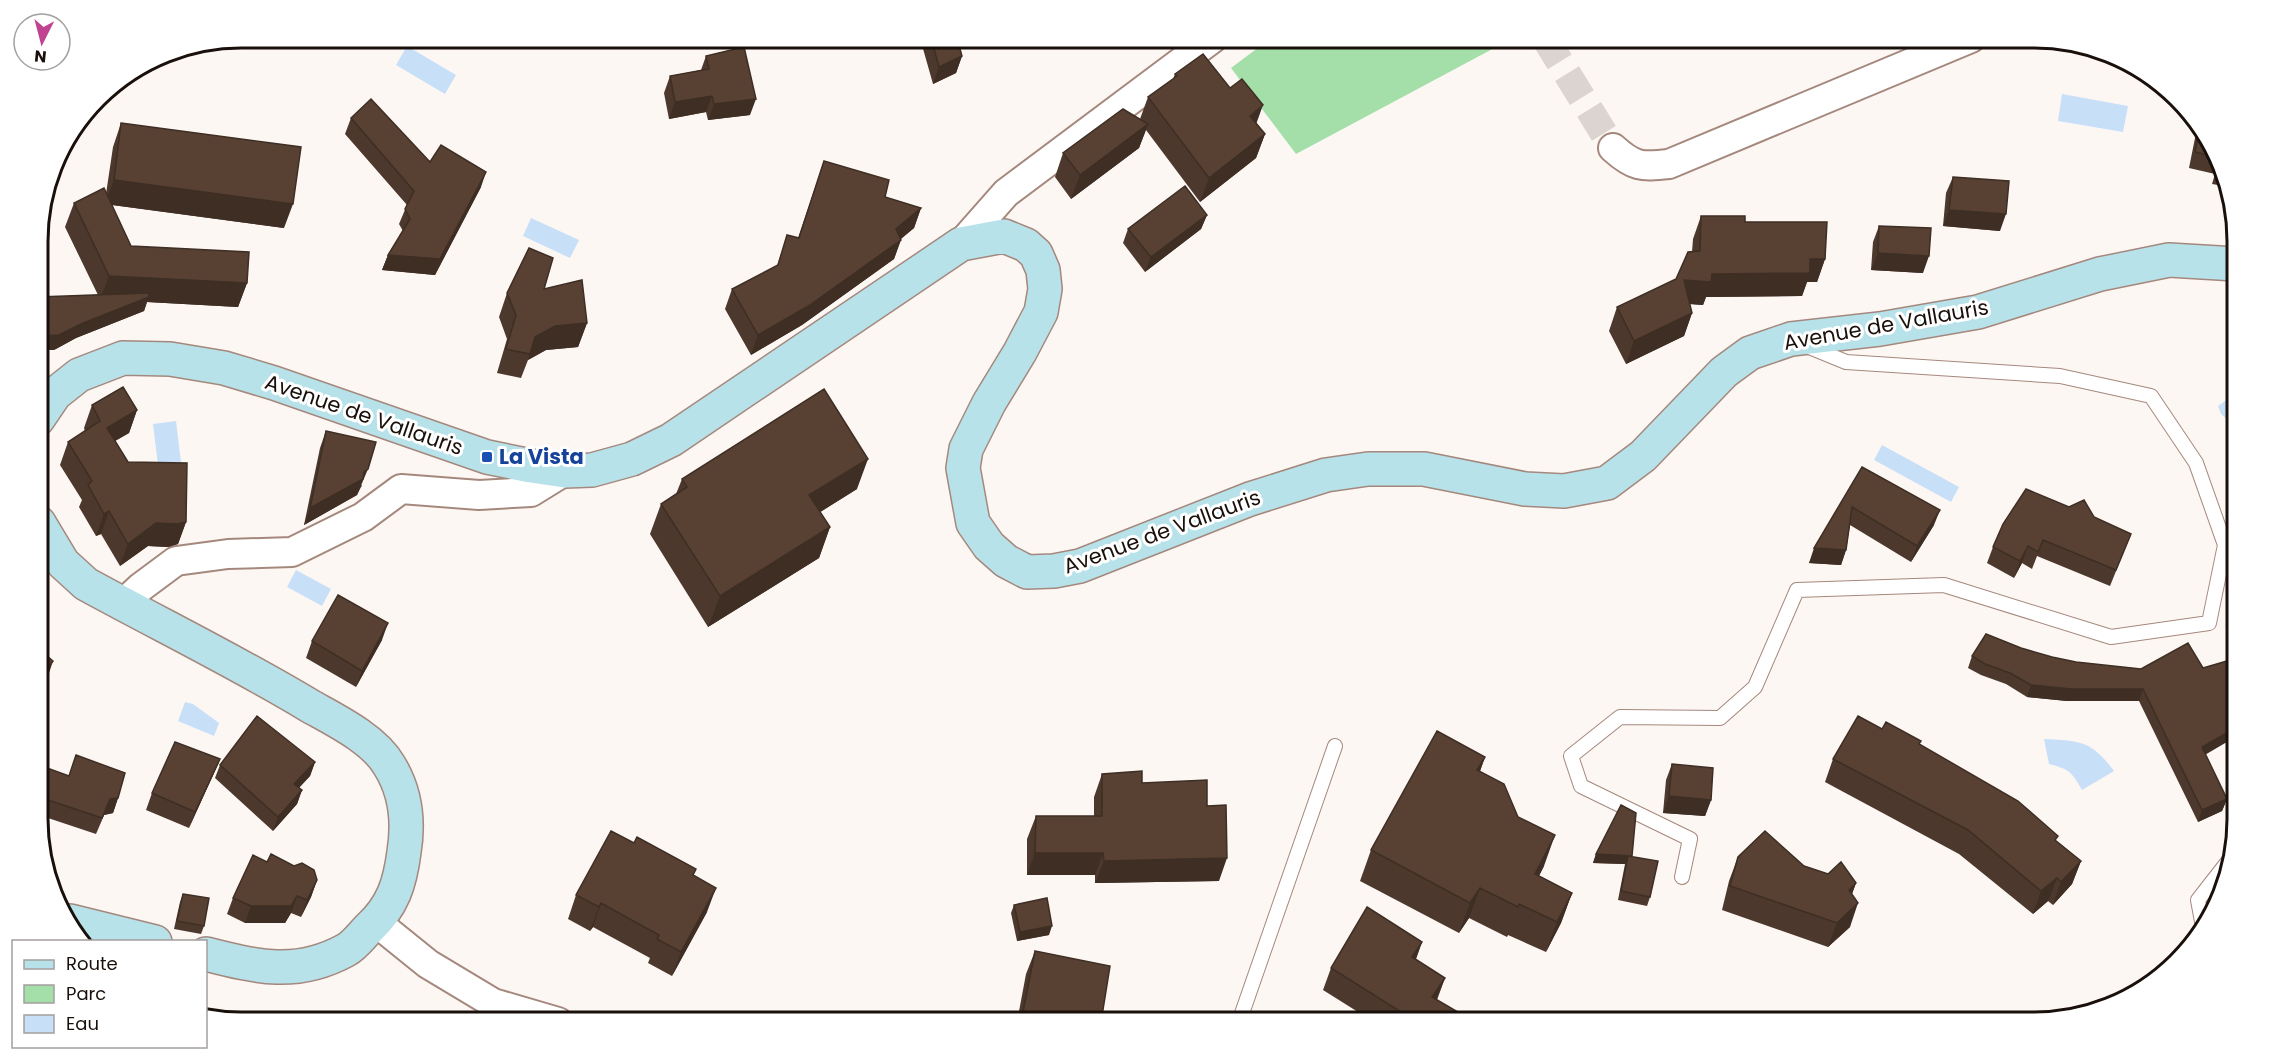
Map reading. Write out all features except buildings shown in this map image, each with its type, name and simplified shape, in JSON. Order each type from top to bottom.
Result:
[{"type":"main road","name":"Avenue de Vallauris","points":[[48,404],[55,394],[79,375],[123,358],[170,359],[224,368],[274,383],[487,457],[565,471],[592,470],[632,459],[670,440],[961,244],[1004,236],[1026,245],[1036,254],[1043,270],[1045,289],[1041,312],[1020,352],[989,402],[966,449],[963,468],[973,523],[988,546],[1006,561],[1027,572],[1054,571],[1080,566],[1250,499],[1326,475],[1368,469],[1424,469],[1525,489],[1564,491],[1607,483],[1643,456],[1724,372],[1750,352],[1791,339],[1880,329],[1978,312],[2100,274],[2169,260],[2227,263]]},
{"type":"main road","points":[[48,538],[63,563],[86,584],[277,686],[360,735],[389,763],[405,797],[407,831],[402,869],[394,896],[376,922],[348,949],[309,964],[277,969],[238,963],[207,954]]},
{"type":"main road","points":[[79,923],[147,940]]},
{"type":"street","points":[[961,244],[1006,193],[1200,48]]},
{"type":"street","points":[[1613,148],[1630,163],[1645,167],[1669,164],[1947,48]]},
{"type":"street","points":[[123,604],[141,587],[176,561],[228,555],[292,552],[363,517],[401,489],[479,495],[531,492],[565,471]]},
{"type":"street","points":[[376,922],[428,964],[493,1003],[524,1012]]},
{"type":"lane","points":[[1682,877],[1690,839],[1581,786],[1571,756],[1620,717],[1720,718],[1755,687],[1797,590],[1944,585],[2111,637],[2209,623],[2225,545],[2196,463],[2151,396],[2060,376],[1846,362],[1791,339]]},
{"type":"lane","points":[[1242,1012],[1335,746]]},
{"type":"lane","points":[[2201,916],[2198,900],[2218,874]]},
{"type":"green space","points":[[1258,48],[1494,48],[1296,154],[1231,68]]},
{"type":"water","points":[[406,48],[410,48],[456,75],[445,94],[396,65]]},
{"type":"water","points":[[2062,94],[2128,106],[2123,132],[2058,121]]},
{"type":"water","points":[[531,218],[579,240],[570,258],[523,236]]},
{"type":"water","points":[[2227,400],[2227,419],[2221,414],[2218,406]]},
{"type":"water","points":[[176,421],[181,462],[158,465],[153,424]]},
{"type":"water","points":[[1882,445],[1959,487],[1951,502],[1874,460]]},
{"type":"water","points":[[296,570],[331,589],[322,606],[287,587]]},
{"type":"water","points":[[185,702],[193,704],[219,723],[214,736],[178,721]]},
{"type":"water","points":[[2044,739],[2067,740],[2084,744],[2098,753],[2114,771],[2082,790],[2069,772],[2049,764]]},
{"type":"tunnel","points":[[1551,48],[1613,148]]},
{"type":"place","name":"La Vista","points":[[487,457]]}]
